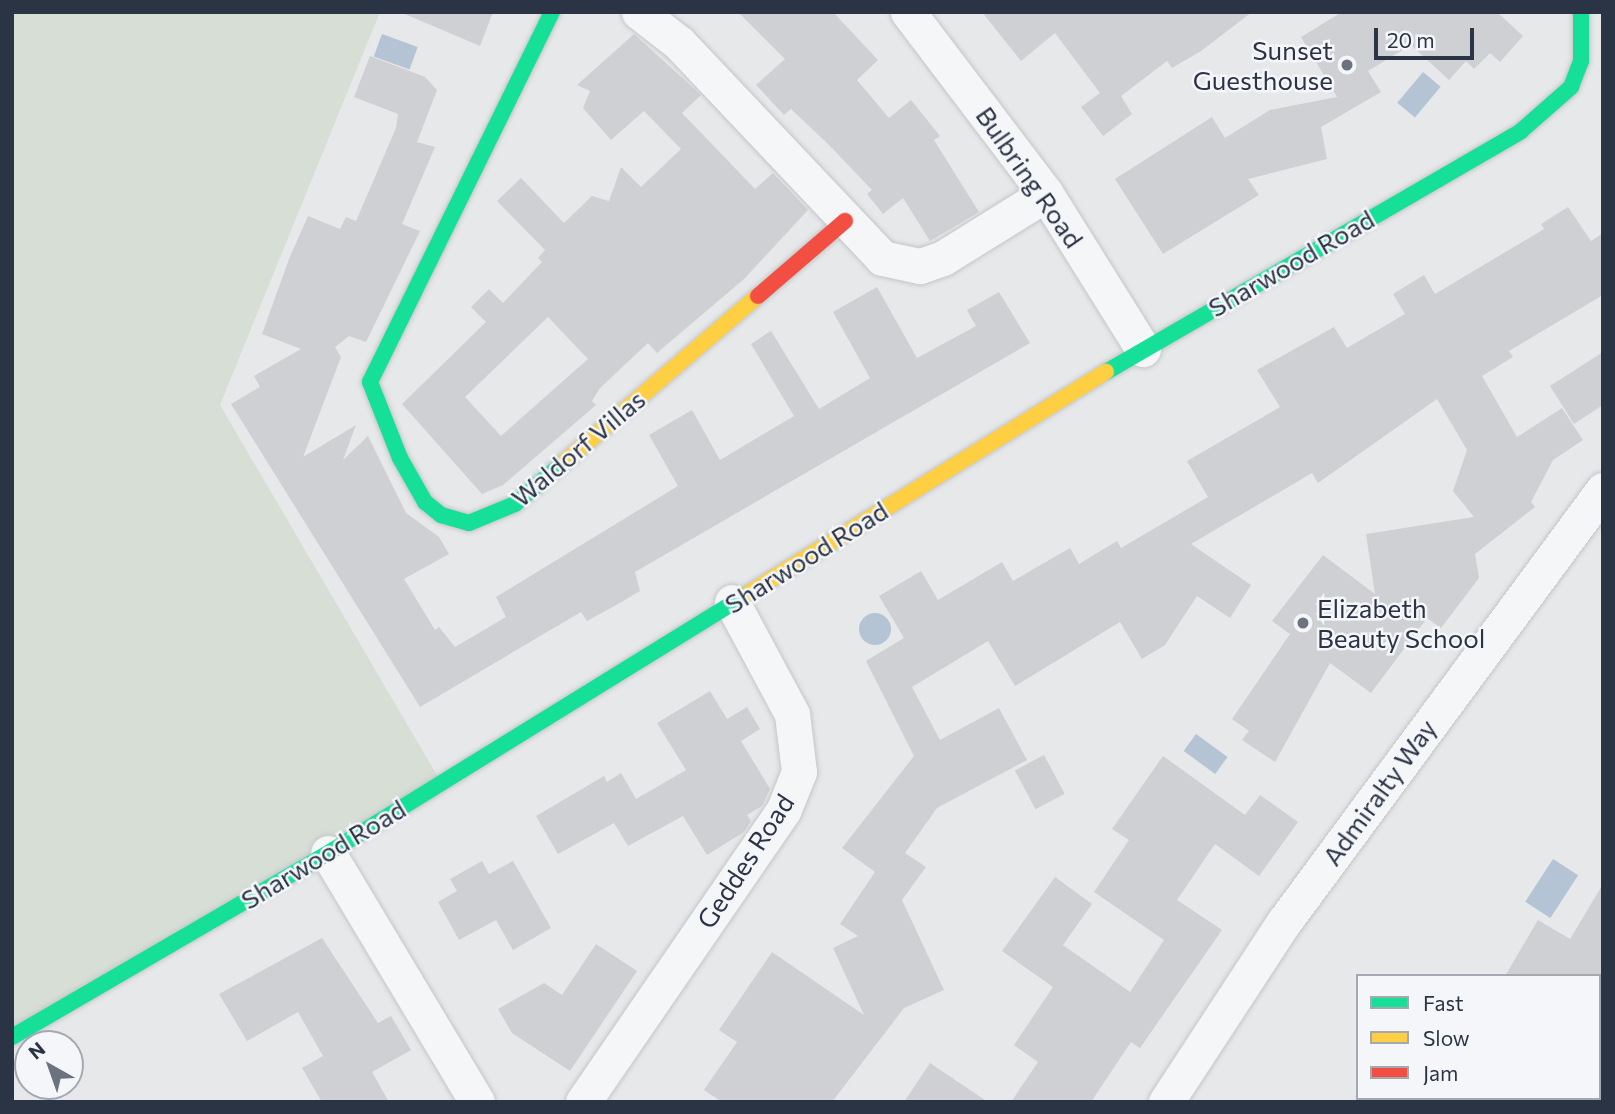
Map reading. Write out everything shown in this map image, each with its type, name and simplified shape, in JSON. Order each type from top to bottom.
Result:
[{"type":"street","name":"Waldorf Villas","points":[[552,12],[370,382],[400,458],[425,502],[441,515],[469,523],[515,504],[845,221]]},
{"type":"street","points":[[639,12],[688,53],[882,257],[920,266],[998,229],[1046,194]]},
{"type":"street","name":"Bulbring Road","points":[[908,12],[1046,194],[1143,348]]},
{"type":"street","name":"Sharwood Road","points":[[12,1037],[328,853],[1143,348],[1521,131],[1571,87],[1581,61],[1581,12]]},
{"type":"street","name":"Admiralty Way","points":[[1166,1102],[1284,922],[1603,490]]},
{"type":"street","name":"Geddes Road","points":[[583,1102],[784,809],[799,772],[792,714],[732,603]]},
{"type":"street","points":[[328,853],[477,1102]]},
{"type":"shaded area","points":[[12,12],[380,12],[220,405],[438,777],[12,1032]]},
{"type":"water","points":[[382,34],[418,47],[409,70],[374,57]]},
{"type":"water","points":[[1423,72],[1441,87],[1415,117],[1397,103]]},
{"type":"water","points":[[875,613],[886,618],[891,629],[886,640],[875,645],[864,640],[859,629],[864,618]]},
{"type":"water","points":[[1196,734],[1228,757],[1215,774],[1184,751]]},
{"type":"water","points":[[1553,859],[1578,875],[1550,918],[1525,902]]},
{"type":"building","points":[[400,12],[493,12],[480,46]]},
{"type":"building","points":[[738,12],[833,12],[878,60],[857,80],[889,118],[911,100],[940,136],[934,140],[979,212],[930,241],[903,198],[883,214],[867,194],[872,190],[829,145],[791,109],[784,115],[756,85],[785,59]]},
{"type":"building","points":[[982,12],[1252,12],[1201,51],[1172,68],[1167,61],[1121,96],[1132,114],[1103,136],[1081,107],[1100,93],[1055,33],[1021,61]]},
{"type":"building","points":[[1342,12],[1497,12],[1523,36],[1500,62],[1490,53],[1474,69],[1466,61],[1449,80],[1411,45],[1368,71],[1381,92],[1321,127],[1327,159],[1248,179],[1259,195],[1163,254],[1115,179],[1212,117],[1225,138],[1270,110],[1337,97],[1301,37]]},
{"type":"building","points":[[634,34],[701,95],[682,113],[755,189],[773,173],[808,210],[744,279],[657,353],[648,343],[600,388],[592,401],[596,405],[503,485],[482,494],[402,404],[486,322],[471,307],[489,289],[503,303],[542,262],[538,258],[545,250],[497,201],[521,178],[564,223],[592,196],[609,201],[621,167],[641,187],[681,149],[644,111],[611,140],[583,108],[590,91],[577,85]],"holes":[[[548,317],[588,359],[501,436],[465,397]]]},
{"type":"building","points":[[370,56],[425,77],[437,90],[417,142],[435,147],[402,224],[420,231],[366,342],[349,336],[335,347],[341,357],[303,457],[356,425],[343,460],[368,436],[406,513],[439,537],[449,554],[404,579],[435,630],[439,627],[455,647],[506,617],[496,597],[678,486],[649,435],[692,410],[720,460],[794,416],[751,344],[771,331],[819,409],[870,378],[833,312],[877,287],[917,358],[976,326],[967,310],[999,292],[1030,343],[635,572],[640,591],[587,621],[581,612],[420,707],[231,404],[260,387],[254,376],[301,349],[262,334],[289,259],[308,216],[340,229],[346,217],[356,221],[396,128],[398,114],[354,97]]},
{"type":"building","points":[[1568,207],[1591,241],[1603,233],[1603,295],[1509,351],[1513,357],[1482,376],[1517,437],[1562,408],[1583,440],[1553,460],[1531,502],[1535,507],[1475,554],[1479,578],[1441,628],[1427,618],[1371,693],[1330,663],[1275,762],[1242,740],[1249,731],[1232,719],[1290,634],[1272,621],[1323,555],[1375,594],[1366,534],[1474,517],[1453,491],[1467,450],[1437,399],[1318,483],[1312,473],[1191,544],[1251,585],[1230,618],[1197,596],[1165,645],[1142,659],[1120,622],[1015,686],[988,641],[912,687],[940,740],[999,708],[1027,760],[937,808],[905,853],[926,867],[902,900],[944,990],[904,1008],[832,1102],[722,1102],[704,1090],[737,1042],[719,1030],[772,952],[864,1015],[833,948],[858,936],[840,924],[875,872],[842,848],[914,756],[866,661],[904,638],[879,596],[921,571],[938,600],[1002,562],[1013,581],[1070,548],[1079,564],[1117,541],[1121,548],[1208,497],[1187,461],[1280,407],[1257,370],[1334,327],[1347,348],[1405,314],[1393,294],[1424,275],[1435,294],[1544,229],[1541,224]]},
{"type":"building","points":[[1603,352],[1603,405],[1574,424],[1550,386]]},
{"type":"building","points":[[710,691],[727,719],[747,707],[760,729],[741,741],[770,789],[762,806],[747,815],[751,821],[744,832],[707,855],[683,816],[628,846],[614,823],[558,854],[536,816],[604,776],[607,782],[621,773],[636,799],[686,770],[657,723]]},
{"type":"building","points":[[1044,755],[1065,794],[1036,809],[1015,770]]},
{"type":"building","points":[[1163,756],[1245,815],[1260,795],[1298,822],[1259,876],[1215,844],[1177,900],[1222,930],[1140,1048],[1131,1042],[1091,1102],[1011,1102],[1038,1062],[1014,1045],[1053,987],[1002,951],[1055,877],[1092,904],[1063,945],[1130,992],[1164,940],[1094,892],[1129,840],[1112,829]]},
{"type":"building","points":[[482,861],[489,874],[513,861],[551,928],[513,950],[496,920],[459,940],[438,902],[457,891],[450,879]]},
{"type":"building","points":[[1603,884],[1603,976],[1506,974],[1538,920],[1570,939]]},
{"type":"building","points":[[322,938],[378,1023],[391,1016],[411,1050],[372,1072],[389,1102],[322,1102],[302,1068],[323,1056],[298,1012],[247,1041],[219,994]]},
{"type":"building","points":[[596,944],[637,971],[570,1071],[512,1033],[498,1009],[544,983],[562,995]]},
{"type":"building","points":[[930,1063],[988,1102],[904,1102]]},
{"type":"traffic: fast","points":[[552,12],[370,382],[400,458],[425,502],[441,515],[469,523],[515,504],[563,463]]},
{"type":"traffic: fast","points":[[1106,372],[1521,131],[1571,87],[1581,61],[1581,12]]},
{"type":"traffic: fast","points":[[12,1037],[328,853],[749,593]]},
{"type":"traffic: slow","points":[[563,463],[758,296]]},
{"type":"traffic: slow","points":[[749,593],[1106,372]]},
{"type":"traffic: jam","points":[[758,296],[845,221]]},
{"type":"place","name":"Sunset Guesthouse","points":[[1347,65]]},
{"type":"place","name":"Elizabeth Beauty School","points":[[1303,623]]}]
